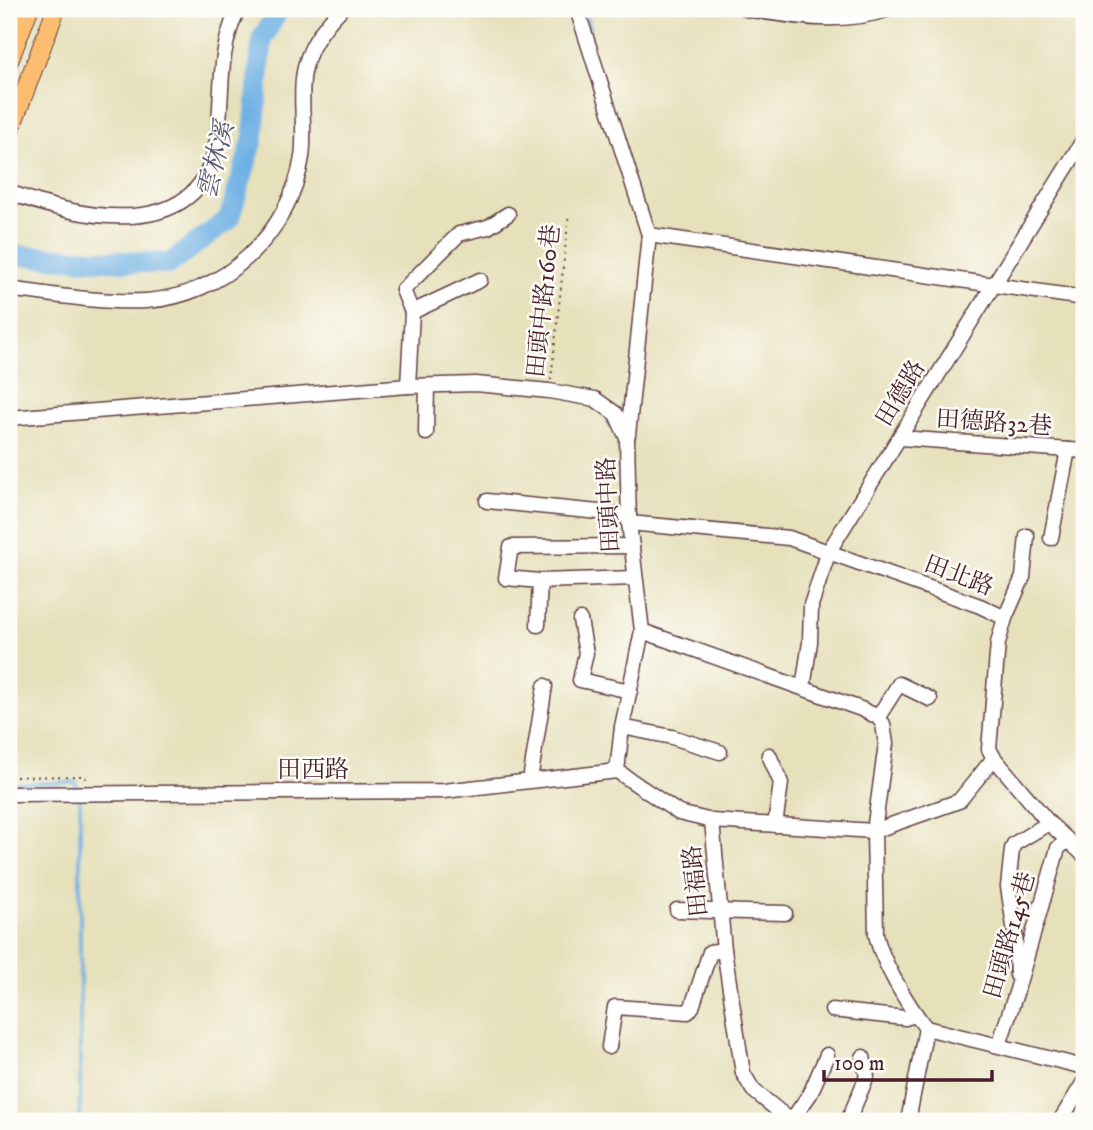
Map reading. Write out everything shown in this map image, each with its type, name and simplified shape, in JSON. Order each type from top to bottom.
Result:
[{"type":"main road","points":[[9,61],[29,9]]},
{"type":"main road","points":[[9,133],[56,9]]},
{"type":"street","points":[[9,192],[73,211],[135,218],[170,209],[190,195],[213,160],[218,138],[224,47],[238,9]]},
{"type":"street","points":[[9,289],[146,301],[174,297],[203,288],[249,256],[268,237],[290,194],[302,157],[304,71],[327,23],[341,9]]},
{"type":"street","points":[[577,9],[649,235],[627,438]]},
{"type":"street","points":[[746,9],[823,20],[870,15],[890,9]]},
{"type":"street","name":"田德路","points":[[803,688],[810,642],[811,605],[829,551],[1084,139]]},
{"type":"street","points":[[408,386],[412,312],[403,290],[459,234],[488,227],[508,214]]},
{"type":"street","points":[[649,235],[1084,298]]},
{"type":"street","points":[[412,312],[480,279]]},
{"type":"street","name":"田頭中路","points":[[9,418],[408,386],[476,384],[550,391],[595,399],[616,414],[627,438],[629,519],[642,631]]},
{"type":"street","points":[[426,433],[427,386]]},
{"type":"street","name":"田德路32巷","points":[[900,438],[1084,451]]},
{"type":"street","points":[[1051,538],[1068,450]]},
{"type":"street","name":"田北路","points":[[487,501],[789,538],[980,606],[1004,618],[998,643],[989,749],[994,758]]},
{"type":"street","points":[[1004,618],[1023,577],[1027,536]]},
{"type":"street","points":[[632,546],[511,547],[506,578],[540,581],[635,578]]},
{"type":"street","points":[[538,625],[540,581]]},
{"type":"street","points":[[580,620],[586,653],[580,680],[630,691]]},
{"type":"street","points":[[617,771],[622,727],[642,631],[878,717],[883,724],[886,744],[874,831],[876,934],[879,947],[915,1015],[926,1028],[1084,1068]]},
{"type":"street","points":[[878,717],[899,684],[930,699]]},
{"type":"street","points":[[530,780],[545,686]]},
{"type":"street","points":[[622,727],[672,737],[720,752]]},
{"type":"street","points":[[769,755],[781,783],[775,825]]},
{"type":"street","points":[[712,821],[874,831],[958,801],[994,758],[1049,822],[1084,855]]},
{"type":"street","name":"田西路","points":[[9,794],[444,792],[617,771]]},
{"type":"street","name":"田福路","points":[[617,771],[679,813],[712,821],[724,950],[743,1073],[753,1090],[791,1121]]},
{"type":"street","points":[[1017,990],[1015,933],[1008,887],[1012,849],[1014,844],[1049,822]]},
{"type":"street","name":"田頭路145巷","points":[[999,1045],[1058,848],[1067,841]]},
{"type":"street","points":[[677,910],[785,913]]},
{"type":"street","points":[[609,1047],[615,1007],[688,1012],[710,952],[724,950]]},
{"type":"street","points":[[832,1010],[905,1017],[915,1015]]},
{"type":"street","points":[[908,1121],[926,1028]]},
{"type":"street","points":[[791,1121],[810,1094],[827,1055]]},
{"type":"street","points":[[848,1121],[867,1076],[863,1057]]},
{"type":"street","points":[[1060,1121],[1084,1082]]},
{"type":"path","name":"田頭中路160巷","points":[[550,391],[569,213]]},
{"type":"path","points":[[9,777],[85,776],[87,794]]},
{"type":"waterway","name":"雲林溪","points":[[9,255],[169,264],[229,219],[253,140],[262,39],[279,9]]},
{"type":"waterway","points":[[585,9],[590,28]]},
{"type":"waterway","points":[[9,784],[75,782],[78,791]]},
{"type":"waterway","points":[[80,798],[80,1121]]}]
